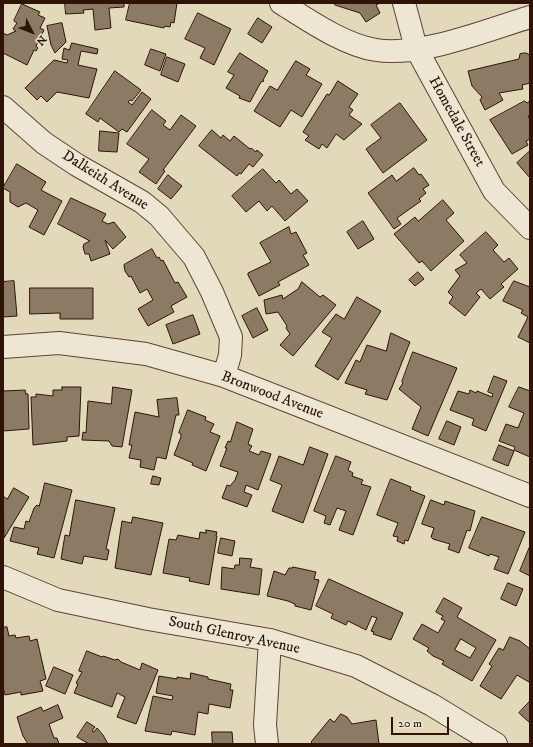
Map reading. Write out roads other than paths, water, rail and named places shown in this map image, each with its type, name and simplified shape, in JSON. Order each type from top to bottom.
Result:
[{"type":"street","points":[[281,3],[311,22],[348,41],[375,50],[397,51],[456,40],[530,17]]},
{"type":"street","name":"Homedale Street","points":[[404,3],[416,48],[494,191],[530,228]]},
{"type":"street","name":"Dalkeith Avenue","points":[[3,107],[44,143],[70,161],[142,202],[159,216],[194,257],[212,292],[231,337],[230,355],[224,376]]},
{"type":"street","name":"Bronwood Avenue","points":[[3,346],[59,343],[146,354],[224,376],[530,496]]},
{"type":"street","name":"South Glenroy Avenue","points":[[3,577],[58,600],[148,619],[270,640],[356,666],[432,705],[496,744]]},
{"type":"street","points":[[267,744],[265,725],[270,640]]}]
